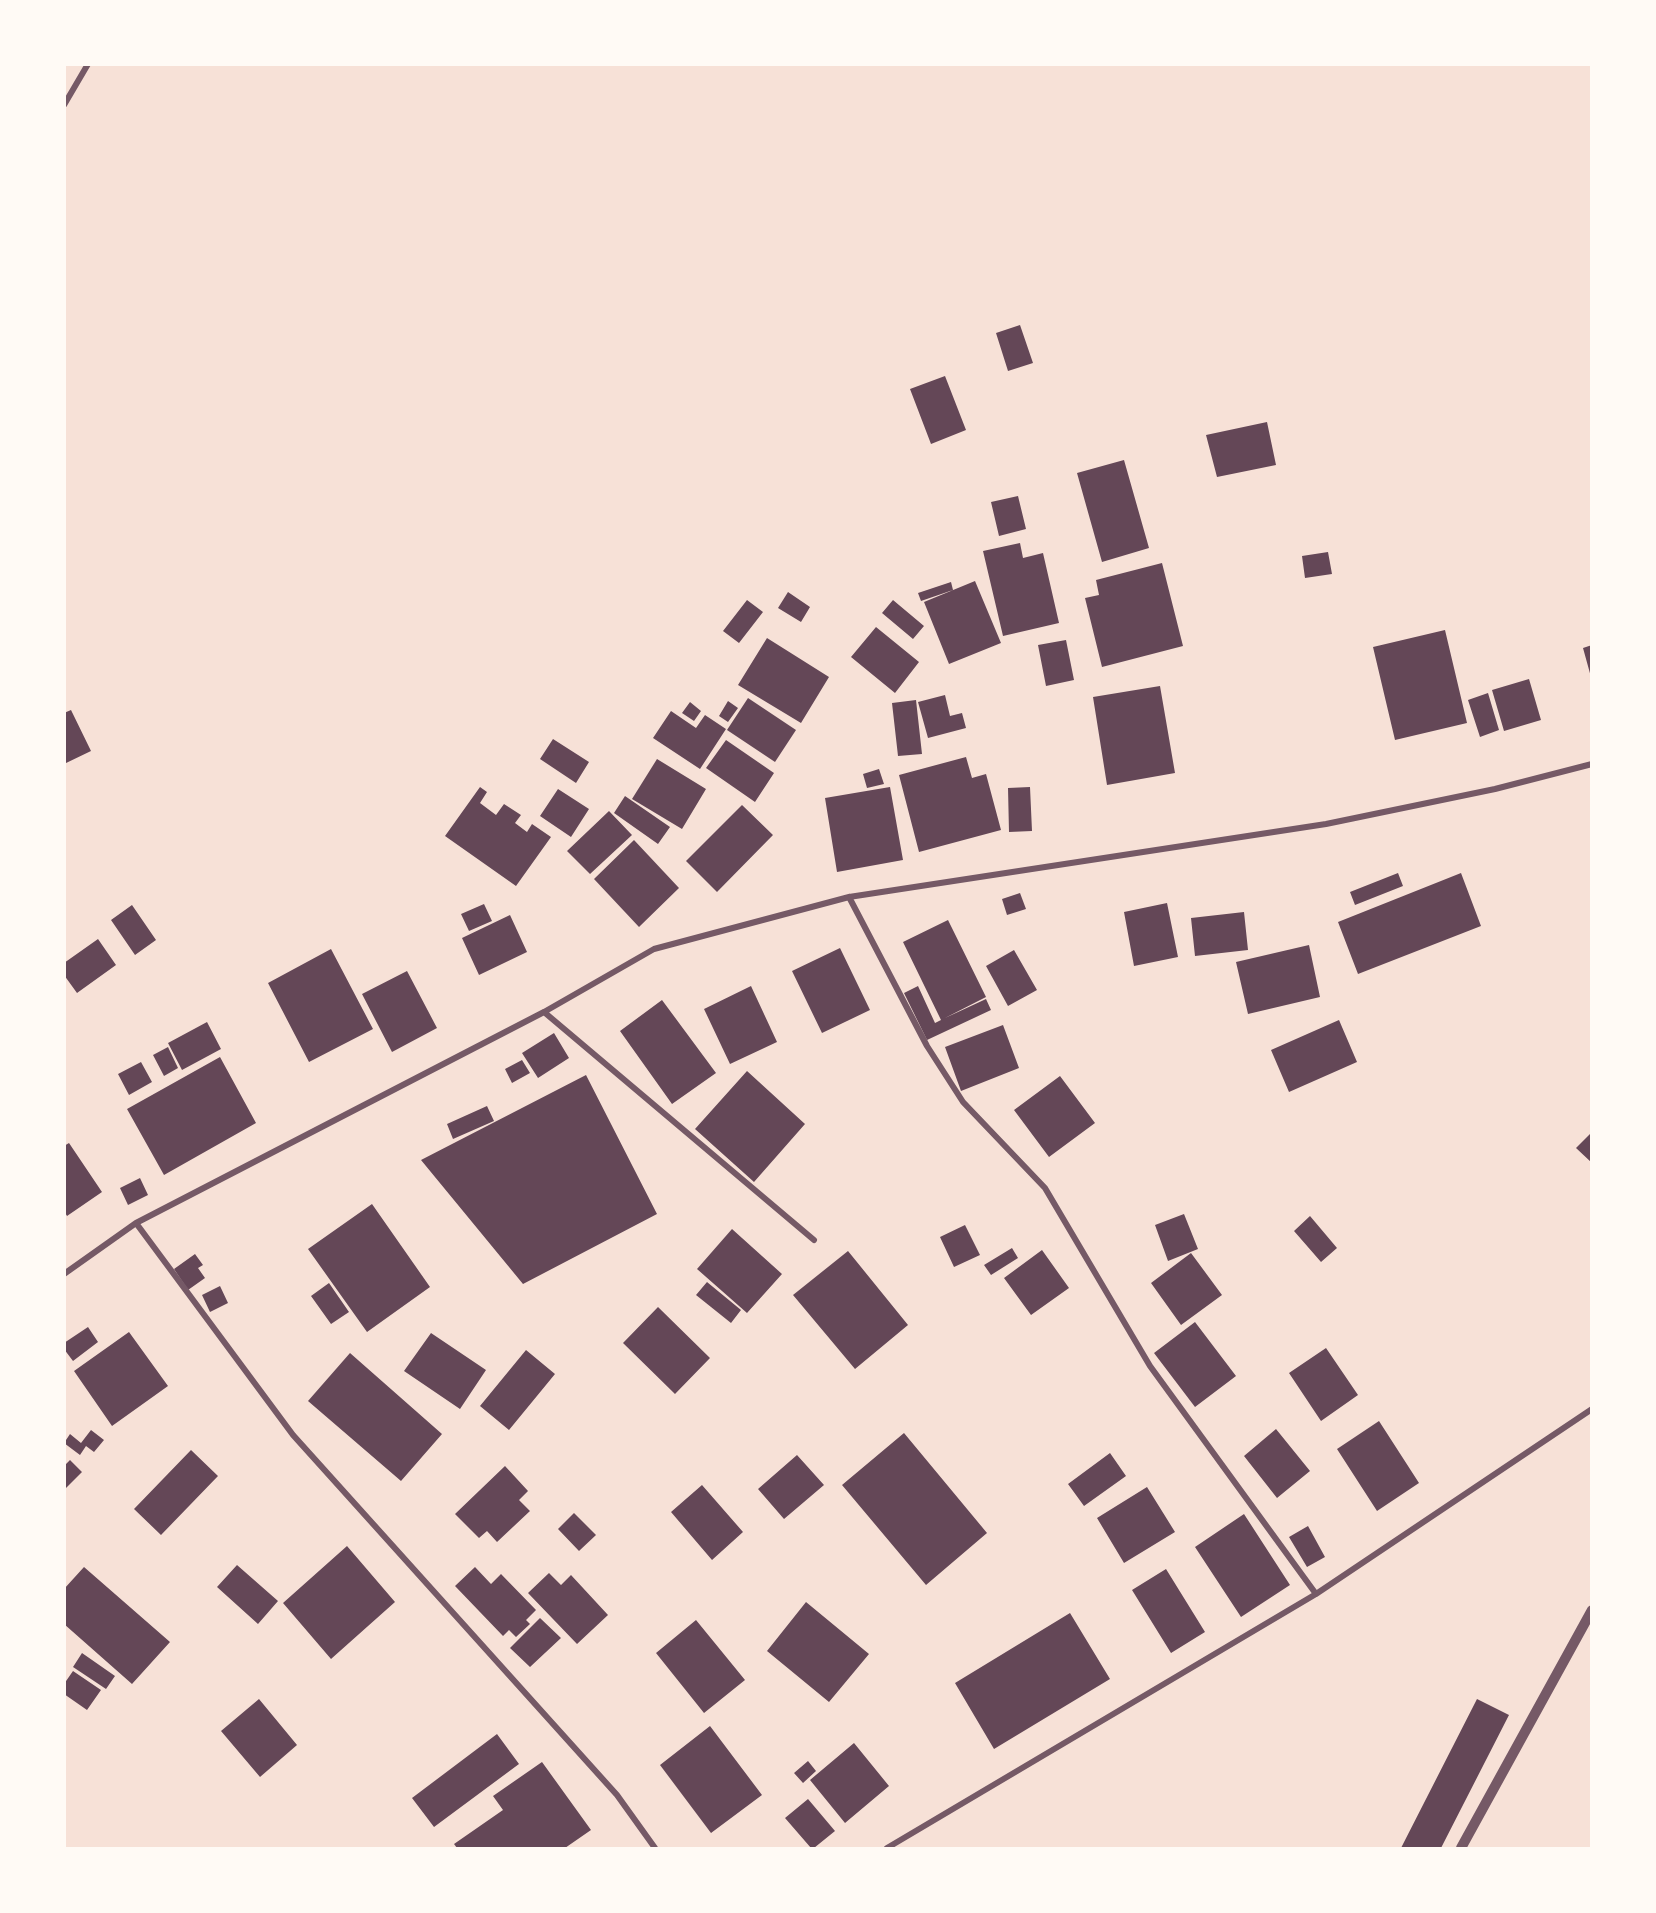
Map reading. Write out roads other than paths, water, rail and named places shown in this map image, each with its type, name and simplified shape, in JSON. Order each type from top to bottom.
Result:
[{"type":"street","points":[[64,105],[88,64]]},
{"type":"street","points":[[64,1274],[136,1223],[544,1012],[654,949],[849,897],[1326,824],[1495,789],[1592,764]]},
{"type":"street","points":[[849,897],[927,1046],[963,1101],[1045,1188],[1150,1366],[1316,1594]]},
{"type":"street","points":[[544,1012],[814,1240]]},
{"type":"street","points":[[136,1223],[293,1435],[617,1795],[656,1848]]},
{"type":"street","points":[[887,1848],[1316,1594],[1592,1409]]},
{"type":"street","points":[[1461,1848],[1592,1610]]}]
